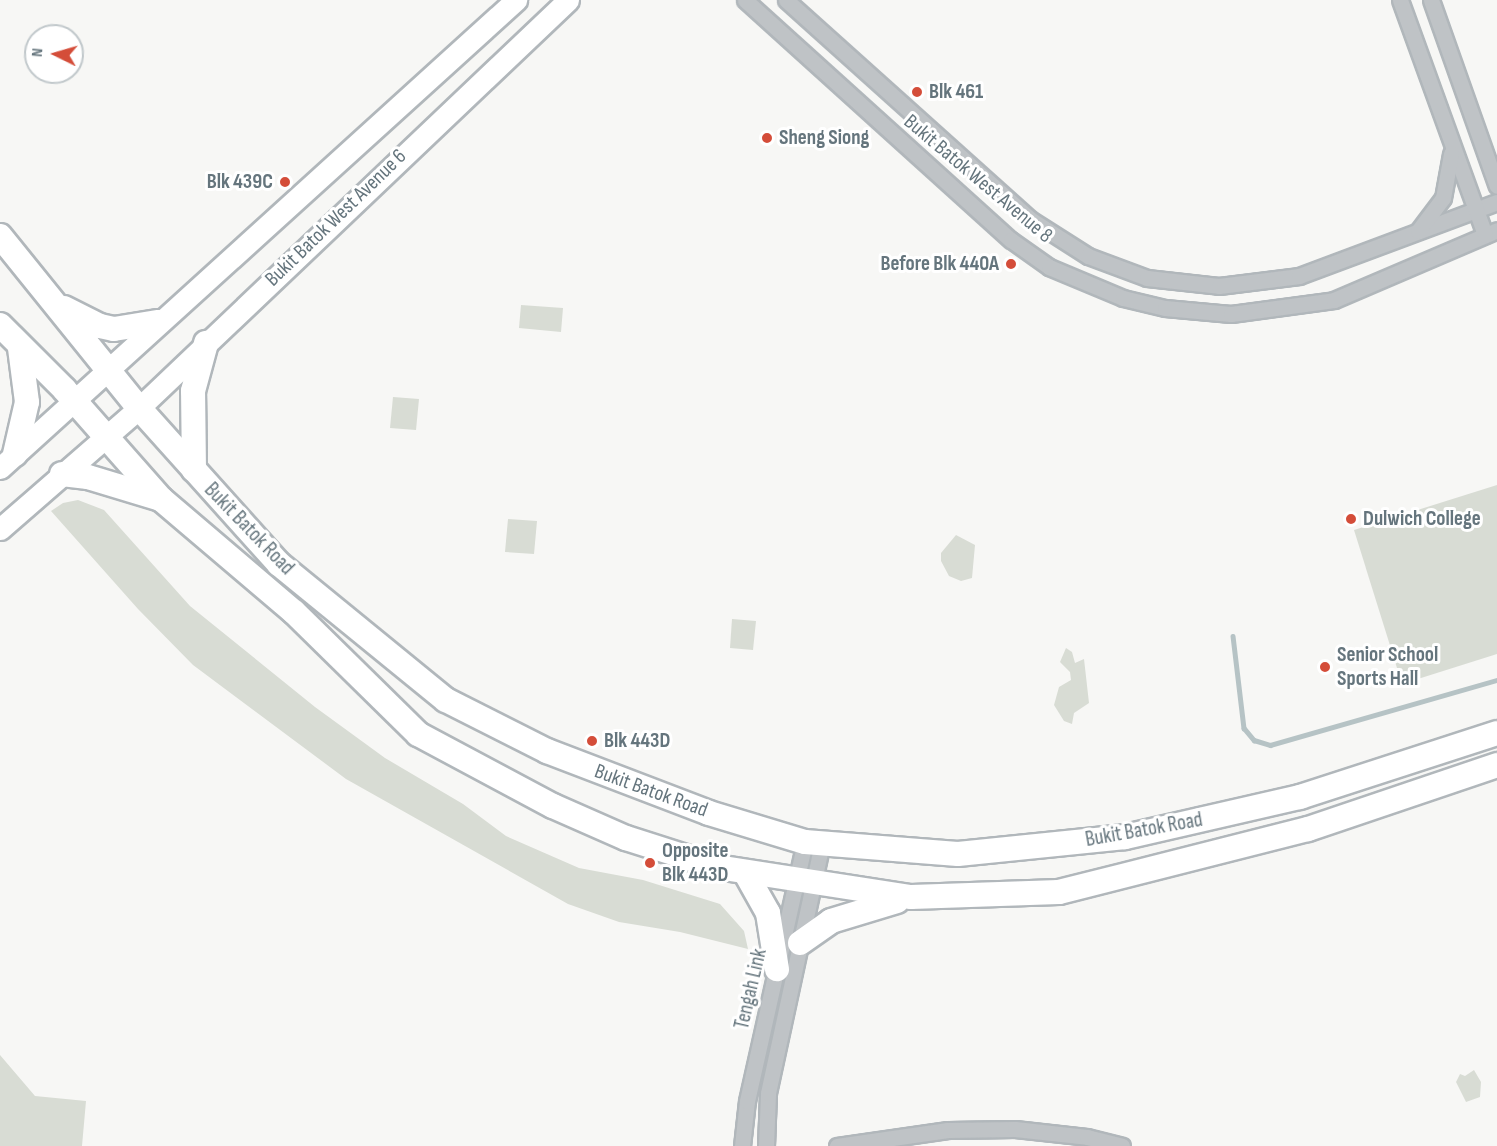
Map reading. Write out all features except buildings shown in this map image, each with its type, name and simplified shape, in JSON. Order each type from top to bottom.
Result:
[{"type":"main road","name":"Bukit Batok Road","points":[[0,237],[139,408],[279,564],[446,700],[547,751],[637,788],[813,843],[958,854],[1125,837],[1300,797],[1497,733]]},
{"type":"main road","points":[[50,298],[100,326],[114,328],[158,322]]},
{"type":"main road","name":"Bukit Batok Road","points":[[0,326],[74,402],[161,499],[294,612],[418,734],[553,806],[626,838],[745,872],[805,883],[911,897],[1059,892],[1308,829],[1497,765]]},
{"type":"main road","points":[[194,470],[193,391],[206,343]]},
{"type":"main road","points":[[7,461],[27,402],[20,348]]},
{"type":"main road","points":[[62,474],[88,477],[161,499]]},
{"type":"main road","points":[[745,872],[768,913],[777,969]]},
{"type":"main road","points":[[800,944],[831,921],[854,911],[911,897]]},
{"type":"street","name":"Bukit Batok West Avenue 6","points":[[7,461],[516,0]]},
{"type":"street","name":"Bukit Batok West Avenue 6","points":[[0,529],[139,408],[568,0]]},
{"type":"street","name":"Bukit Batok West Avenue 8","points":[[744,0],[1011,240],[1049,267],[1123,298],[1165,309],[1231,314],[1334,300],[1491,232]]},
{"type":"street","name":"Bukit Batok West Avenue 8","points":[[786,0],[1030,219],[1088,256],[1125,271],[1185,284],[1263,283],[1299,276],[1414,235],[1497,202]]},
{"type":"street","points":[[1400,0],[1476,211],[1491,232]]},
{"type":"street","points":[[1431,0],[1497,186]]},
{"type":"street","points":[[1470,112],[1497,151]]},
{"type":"street","points":[[1414,235],[1437,209],[1448,185],[1450,139]]},
{"type":"street","name":"Tengah Link","points":[[766,1146],[768,1093],[800,944],[805,883],[813,843]]},
{"type":"street","name":"Tengah Link","points":[[742,1146],[747,1101],[777,969],[805,883]]},
{"type":"street","points":[[837,1146],[948,1130],[1015,1129],[1087,1137],[1122,1146]]},
{"type":"shaded area","points":[[521,305],[563,308],[561,332],[519,328]]},
{"type":"shaded area","points":[[393,397],[419,399],[416,430],[390,428]]},
{"type":"shaded area","points":[[1497,485],[1497,654],[1402,684],[1354,530]]},
{"type":"shaded area","points":[[78,500],[104,510],[190,606],[315,707],[385,758],[463,804],[506,836],[579,868],[643,880],[720,904],[744,931],[748,949],[680,932],[619,922],[568,904],[346,779],[193,665],[138,609],[51,511],[63,503]]},
{"type":"shaded area","points":[[508,519],[537,521],[534,554],[505,552]]},
{"type":"shaded area","points":[[956,535],[975,545],[972,578],[961,581],[949,576],[941,561],[941,553]]},
{"type":"shaded area","points":[[732,619],[756,621],[753,650],[730,648]]},
{"type":"shaded area","points":[[1066,648],[1072,652],[1075,663],[1084,659],[1089,703],[1074,713],[1072,724],[1064,721],[1054,705],[1059,687],[1071,680],[1070,672],[1060,662]]},
{"type":"shaded area","points":[[0,1055],[35,1096],[86,1101],[82,1146],[0,1146]]},
{"type":"shaded area","points":[[1474,1070],[1481,1082],[1480,1097],[1466,1102],[1456,1082],[1460,1074],[1465,1076]]},
{"type":"waterway","points":[[1233,636],[1244,728],[1254,740],[1270,745],[1497,680]]},
{"type":"place","name":"Blk 461","points":[[917,92]]},
{"type":"place","name":"Sheng Siong","points":[[767,138]]},
{"type":"place","name":"Blk 439C","points":[[285,182]]},
{"type":"place","name":"Before Blk 440A","points":[[1011,264]]},
{"type":"place","name":"Dulwich College","points":[[1351,519]]},
{"type":"place","name":"Senior School Sports Hall","points":[[1325,667]]},
{"type":"place","name":"Blk 443D","points":[[592,741]]},
{"type":"place","name":"Opposite Blk 443D","points":[[650,863]]}]
